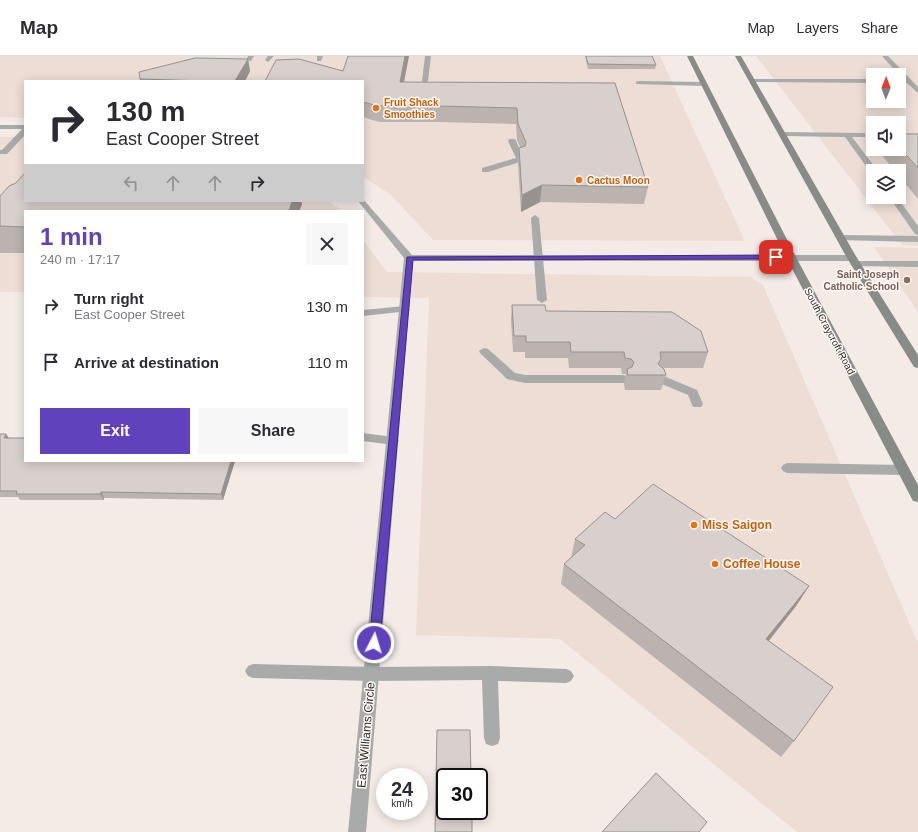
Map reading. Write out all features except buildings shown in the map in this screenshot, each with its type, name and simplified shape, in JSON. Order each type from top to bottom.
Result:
[{"type":"main road","name":"South Craycroft Road","points":[[690,56],[791,257],[918,497]]},
{"type":"main road","points":[[738,56],[854,261],[918,364]]},
{"type":"street","points":[[425,80],[428,56]]},
{"type":"street","points":[[885,56],[918,91]]},
{"type":"street","points":[[753,81],[866,81]]},
{"type":"street","points":[[638,83],[704,84]]},
{"type":"street","points":[[0,127],[24,127]]},
{"type":"street","points":[[0,152],[4,152],[24,132]]},
{"type":"street","points":[[783,134],[862,135]]},
{"type":"street","points":[[847,135],[869,164]]},
{"type":"street","points":[[485,170],[520,159],[512,141]]},
{"type":"street","points":[[363,202],[410,258],[791,257],[918,264]]},
{"type":"street","points":[[898,204],[918,232]]},
{"type":"street","points":[[535,218],[542,300]]},
{"type":"street","points":[[841,238],[918,239]]},
{"type":"street","name":"East Williams Circle","points":[[357,832],[410,258]]},
{"type":"street","points":[[364,313],[405,309]]},
{"type":"street","points":[[484,350],[512,376],[524,379],[623,379]]},
{"type":"street","points":[[661,379],[693,393],[697,404]]},
{"type":"street","points":[[364,437],[393,441]]},
{"type":"street","points":[[787,468],[904,470]]},
{"type":"street","points":[[253,671],[372,674],[490,673],[566,676]]},
{"type":"street","points":[[490,673],[492,738]]},
{"type":"shaded area","points":[[0,56],[660,56],[745,241],[433,240],[390,194],[364,178],[364,80],[24,80],[24,118],[0,117]]},
{"type":"shaded area","points":[[756,56],[918,56],[918,246],[902,245],[870,204],[906,204],[906,164],[866,164],[866,198]]},
{"type":"shaded area","points":[[0,137],[24,137],[24,202],[330,202],[341,210],[24,210],[24,292],[0,292]]},
{"type":"shaded area","points":[[364,241],[387,272],[750,277],[763,285],[918,643],[918,832],[797,832],[560,639],[416,635],[429,298],[364,297]]},
{"type":"shaded area","name":"Saint Joseph Catholic School","points":[[874,247],[918,248],[918,312]]},
{"type":"place","name":"Fruit Shack Smoothies","points":[[376,108]]},
{"type":"place","name":"Cactus Moon","points":[[579,180]]},
{"type":"place","name":"Saint Joseph Catholic School","points":[[907,280]]},
{"type":"place","name":"Miss Saigon","points":[[694,525]]},
{"type":"place","name":"Coffee House","points":[[715,564]]},
{"type":"route","points":[[374,643],[410,258],[776,257]]}]
